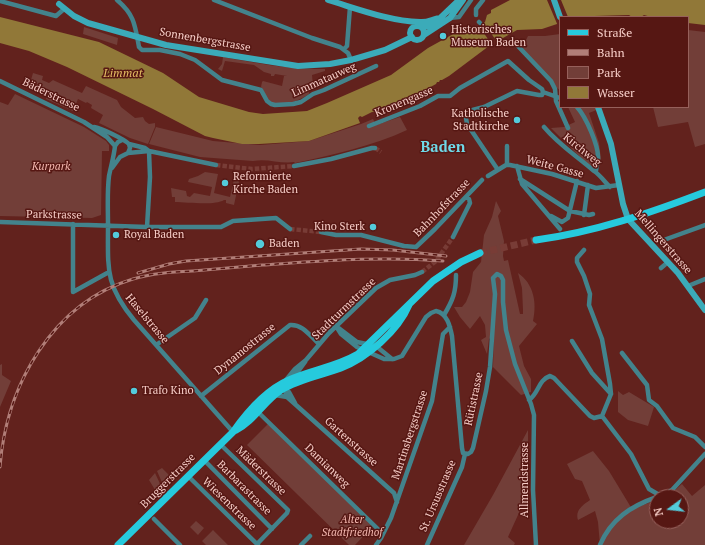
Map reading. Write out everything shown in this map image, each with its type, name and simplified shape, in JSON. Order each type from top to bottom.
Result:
[{"type":"main road","points":[[328,0],[371,14],[399,20],[419,28],[450,18],[464,0]]},
{"type":"main road","points":[[411,35],[413,28],[431,25],[441,18],[458,0]]},
{"type":"main road","points":[[554,0],[560,16]]},
{"type":"main road","points":[[59,4],[64,10]]},
{"type":"main road","name":"Sonnenbergstrasse","points":[[64,10],[88,23],[166,45],[288,65],[308,66],[351,60],[385,50],[411,35]]},
{"type":"main road","points":[[419,28],[425,22],[441,18]]},
{"type":"main road","points":[[399,20],[406,25],[415,40],[422,38],[419,28]]},
{"type":"main road","name":"Mellingerstrasse","points":[[599,110],[611,144],[618,185],[628,219],[668,262],[705,310]]},
{"type":"main road","points":[[536,240],[580,233],[628,219],[705,192]]},
{"type":"main road","name":"Bruggerstrasse","points":[[233,432],[244,425],[275,395],[287,387],[344,367],[357,360],[401,310],[409,305],[433,281],[460,262],[480,253]]},
{"type":"main road","name":"Bruggerstrasse","points":[[287,387],[293,378],[342,362],[376,346],[387,337],[406,314],[409,305]]},
{"type":"main road","name":"Bruggerstrasse","points":[[118,545],[233,432],[256,404],[276,387],[287,387]]},
{"type":"street","points":[[117,0],[129,11],[135,21],[138,37]]},
{"type":"street","points":[[214,0],[344,49],[351,60]]},
{"type":"street","points":[[441,18],[459,17],[471,0]]},
{"type":"street","points":[[476,15],[476,9],[483,0]]},
{"type":"street","points":[[1,1],[56,16],[64,10]]},
{"type":"street","points":[[344,49],[347,46],[350,7]]},
{"type":"street","name":"Limmatauweg","points":[[138,37],[139,47],[142,50],[160,50],[180,54],[195,60],[222,80],[261,90],[267,101],[276,106],[297,103],[313,94],[376,66]]},
{"type":"street","points":[[516,44],[550,81],[558,97],[556,101],[559,108]]},
{"type":"street","name":"Kronengasse","points":[[369,126],[414,109],[438,96],[450,96],[460,88],[508,61],[529,80],[542,89],[543,92]]},
{"type":"street","name":"Bäderstrasse","points":[[0,81],[74,116],[107,137],[115,148]]},
{"type":"street","points":[[498,170],[468,124],[465,112],[484,107],[517,91],[539,95],[543,92],[558,97]]},
{"type":"street","points":[[559,108],[568,128]]},
{"type":"street","points":[[578,108],[585,117],[596,148],[598,158],[596,171]]},
{"type":"street","name":"Kirchweg","points":[[544,127],[553,138],[569,152],[596,171],[610,187]]},
{"type":"street","name":"Bäderstrasse","points":[[94,128],[98,128],[122,140]]},
{"type":"street","points":[[122,156],[117,154],[115,148],[118,142],[122,140],[150,151]]},
{"type":"street","points":[[128,153],[130,148],[129,144]]},
{"type":"street","points":[[488,176],[507,165],[507,146]]},
{"type":"street","name":"Haselstrasse","points":[[115,148],[109,180],[108,225],[109,272],[113,288],[121,303],[233,432]]},
{"type":"street","points":[[294,166],[375,148]]},
{"type":"street","points":[[111,169],[122,156],[134,151],[150,151],[216,165]]},
{"type":"street","points":[[147,227],[150,151]]},
{"type":"street","name":"Weite Gasse","points":[[507,165],[552,174],[598,188],[618,185]]},
{"type":"street","points":[[517,166],[520,179],[525,189],[560,228]]},
{"type":"street","points":[[520,179],[570,211],[584,215],[593,214]]},
{"type":"street","name":"Bahnhofstrasse","points":[[321,232],[336,235],[361,235],[404,246],[417,246],[482,180]]},
{"type":"street","points":[[549,214],[562,222],[568,218],[577,181]]},
{"type":"street","points":[[584,215],[588,185]]},
{"type":"street","points":[[453,237],[470,203],[469,199],[466,197]]},
{"type":"street","points":[[108,225],[147,227],[221,227],[233,221],[276,218],[290,229]]},
{"type":"street","name":"Parkstrasse","points":[[0,222],[108,225]]},
{"type":"street","points":[[73,224],[72,292],[109,272]]},
{"type":"street","points":[[661,241],[705,225]]},
{"type":"street","points":[[584,250],[577,258],[577,262],[590,294],[589,305],[602,339],[611,394],[602,416]]},
{"type":"street","points":[[661,268],[668,262]]},
{"type":"street","name":"Stadtturmstrasse","points":[[287,387],[295,369],[306,360],[336,326],[382,284],[391,280],[422,272]]},
{"type":"street","name":"Rütistrasse","points":[[444,315],[450,327],[462,448],[465,454],[470,453],[472,450],[486,391],[492,348],[495,294],[493,278],[497,274],[501,276],[503,280],[504,317],[511,349],[534,415]]},
{"type":"street","points":[[336,326],[348,341],[357,347],[367,349],[384,359],[392,359],[402,356],[429,314],[437,312],[444,315],[454,298],[456,275]]},
{"type":"street","points":[[688,286],[705,279]]},
{"type":"street","points":[[156,345],[195,318],[206,300]]},
{"type":"street","name":"Dynamostrasse","points":[[201,396],[290,325],[298,325],[303,328],[319,344]]},
{"type":"street","name":"Martinsbergstrasse","points":[[376,545],[384,534],[397,502],[432,401],[443,334],[450,327]]},
{"type":"street","points":[[572,341],[592,373],[611,394]]},
{"type":"street","points":[[376,346],[392,359]]},
{"type":"street","points":[[622,353],[647,385],[649,400],[657,406],[673,428],[695,437],[705,447]]},
{"type":"street","name":"Stadtturmstrasse","points":[[293,378],[302,368],[306,360]]},
{"type":"street","points":[[530,400],[535,395],[544,379],[548,376],[554,378],[590,416],[594,418],[602,416]]},
{"type":"street","name":"Gartenstrasse","points":[[287,387],[287,397],[394,494],[397,502]]},
{"type":"street","name":"Gartenstrasse","points":[[287,387],[296,405]]},
{"type":"street","points":[[275,395],[287,397]]},
{"type":"street","name":"Damianweg","points":[[258,412],[384,534]]},
{"type":"street","name":"Allmendstrasse","points":[[534,415],[533,490],[536,545]]},
{"type":"street","points":[[602,416],[631,454],[649,489]]},
{"type":"street","name":"Mäderstrasse","points":[[220,444],[288,511],[272,529]]},
{"type":"street","name":"St. Ursusstrasse","points":[[427,545],[459,473],[465,454]]},
{"type":"street","points":[[673,489],[705,454]]},
{"type":"street","name":"Barbarastrasse","points":[[204,460],[272,529]]},
{"type":"street","name":"Wiesenstrasse","points":[[188,476],[258,544]]},
{"type":"street","points":[[394,494],[400,494]]},
{"type":"street","points":[[600,545],[608,530],[622,515],[638,504],[649,500]]},
{"type":"street","points":[[154,520],[180,545]]},
{"type":"street","points":[[258,544],[272,529]]},
{"type":"street","points":[[301,545],[310,536]]},
{"type":"green space","points":[[84,27],[118,38],[117,45],[83,34]]},
{"type":"green space","points":[[689,30],[705,32],[705,144],[695,147],[688,122],[658,127],[653,108],[689,108]]},
{"type":"green space","points":[[559,34],[559,89],[551,84],[522,48],[528,36]]},
{"type":"green space","points":[[223,57],[261,64],[325,69],[325,71],[312,75],[313,86],[308,87],[309,94],[295,101],[278,105],[269,101],[261,87],[262,82],[282,86],[284,76],[287,76],[275,74],[274,76],[271,76],[271,74],[264,72],[254,65],[225,61],[222,71],[218,69],[222,64]]},
{"type":"green space","points":[[33,73],[43,76],[42,80],[49,83],[53,80],[82,93],[86,86],[117,100],[121,107],[135,118],[143,117],[149,124],[155,123],[155,127],[148,144],[130,138],[99,123],[103,115],[91,108],[92,105],[87,102],[86,103],[78,99],[73,111],[46,99],[49,92],[41,88],[40,90],[35,88],[37,83],[31,80]]},
{"type":"green space","name":"Kurpark","points":[[15,94],[84,127],[106,141],[109,145],[109,151],[102,151],[101,215],[92,218],[0,216],[0,102],[8,105]]},
{"type":"green space","points":[[568,108],[602,108],[589,113],[599,143],[601,159],[593,168],[551,128],[564,127],[575,122]]},
{"type":"green space","points":[[400,117],[407,130],[394,136],[338,153],[295,163],[200,157],[149,144],[156,127],[213,141],[260,145],[309,141],[373,119],[376,125]]},
{"type":"green space","points":[[205,172],[218,174],[214,193],[230,197],[235,175],[240,177],[234,205],[226,203],[226,200],[214,203],[175,202],[175,197],[172,197],[171,188],[186,191],[187,196],[190,197],[194,193],[210,196],[212,187],[188,182],[189,179]]},
{"type":"green space","points":[[496,201],[501,211],[498,216],[504,241],[504,261],[508,260],[520,314],[523,314],[522,288],[518,273],[531,288],[535,307],[533,321],[537,324],[519,346],[524,366],[531,379],[531,392],[521,395],[493,367],[494,335],[489,339],[487,354],[481,340],[486,337],[485,325],[480,316],[470,329],[454,307],[462,307],[470,292],[473,272],[481,262],[484,235],[492,217]]},
{"type":"green space","points":[[2,364],[2,375],[11,381],[0,407],[0,365]]},
{"type":"green space","points":[[618,391],[623,395],[629,392],[654,407],[648,426],[628,420],[618,412]]},
{"type":"green space","name":"Alter Stadtfriedhof","points":[[268,424],[373,526],[355,545],[349,545],[247,445]]},
{"type":"green space","points":[[528,430],[528,493],[508,537],[515,543],[514,545],[464,545],[493,495]]},
{"type":"green space","points":[[593,451],[609,471],[632,509],[649,503],[649,529],[689,529],[689,492],[692,496],[705,485],[705,545],[600,545],[598,522],[595,511],[578,520],[577,516],[582,506],[590,500],[582,481],[575,479],[567,464]]},
{"type":"green space","points":[[162,468],[172,478],[164,487],[157,471]]},
{"type":"green space","points":[[155,473],[162,488],[157,493],[149,480]]},
{"type":"green space","points":[[682,484],[686,489],[676,489]]},
{"type":"green space","points":[[196,521],[204,528],[198,535],[190,527]]},
{"type":"green space","points":[[213,530],[228,545],[206,545],[202,541]]},
{"type":"water","name":"Limmat","points":[[510,0],[705,0],[705,25],[689,23],[689,16],[559,16],[559,23],[542,29],[517,30],[489,46],[436,84],[410,98],[407,97],[399,102],[362,117],[360,116],[358,118],[360,123],[309,141],[259,144],[242,144],[205,136],[67,67],[29,51],[0,43],[0,17],[99,42],[163,73],[199,97],[249,112],[263,114],[307,111],[391,75],[428,48],[466,27],[479,27],[485,22],[487,15],[491,13],[491,10]]},
{"type":"pier","points":[[547,0],[561,0],[568,16],[559,16],[558,26]]},
{"type":"pier","points":[[483,22],[498,43],[493,46],[478,25]]},
{"type":"tunnel","points":[[375,148],[381,152]]},
{"type":"tunnel","points":[[216,165],[252,169],[294,166]]},
{"type":"tunnel","points":[[290,229],[321,232]]},
{"type":"tunnel","points":[[422,272],[436,261],[453,237]]},
{"type":"tunnel","points":[[480,253],[536,240]]},
{"type":"railway","points":[[138,273],[169,264],[186,261],[361,249],[393,250],[446,256]]},
{"type":"railway","points":[[0,467],[4,437],[12,407],[23,378],[38,352],[57,328],[79,307],[104,291],[133,279],[170,272],[352,260],[397,259],[443,261]]},
{"type":"place","name":"Historisches Museum Baden","points":[[443,36]]},
{"type":"place","name":"Katholische Stadtkirche","points":[[517,120]]},
{"type":"place","name":"Reformierte Kirche Baden","points":[[225,183]]},
{"type":"place","name":"Kino Sterk","points":[[373,227]]},
{"type":"place","name":"Royal Baden","points":[[116,235]]},
{"type":"place","name":"Baden","points":[[260,244]]},
{"type":"place","name":"Trafo Kino","points":[[134,391]]},
{"type":"district","name":"Baden","points":[[443,148]]}]
